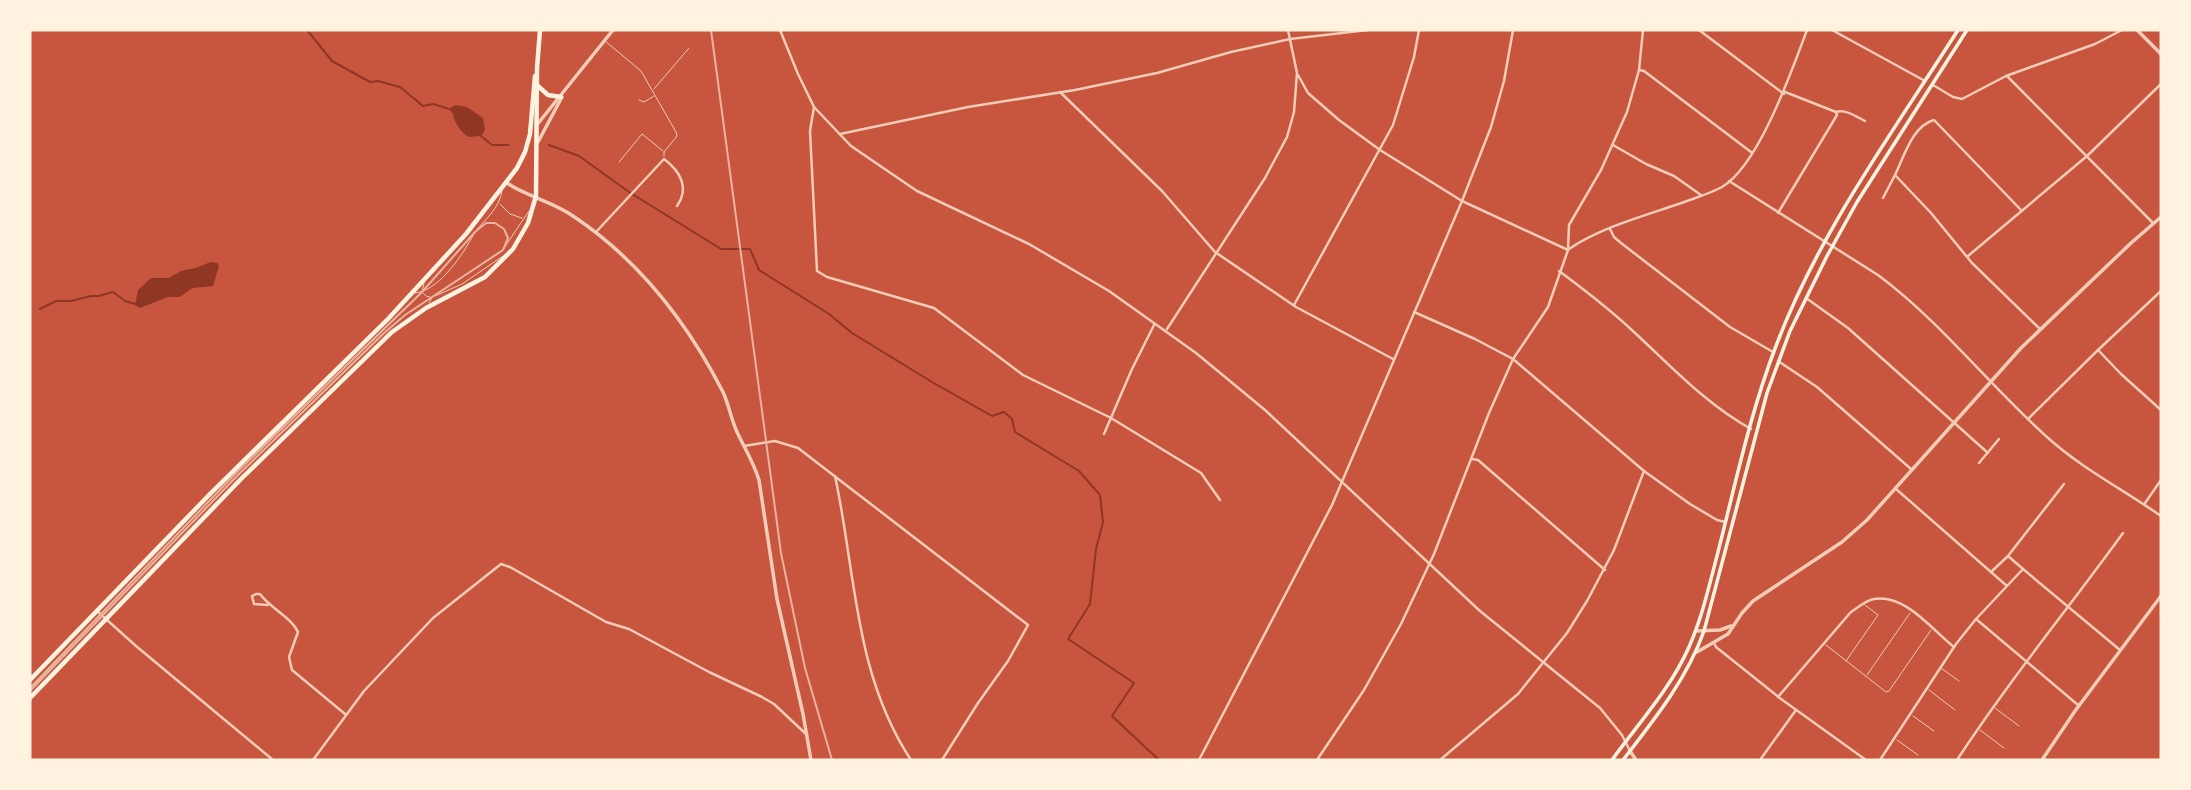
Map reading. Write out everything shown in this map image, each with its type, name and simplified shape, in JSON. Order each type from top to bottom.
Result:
[{"type":"main road","points":[[30,698],[241,479],[392,332],[426,308],[485,277],[513,249],[526,227],[536,196],[540,30]]},
{"type":"main road","points":[[1612,760],[1674,675],[1696,631],[1773,352],[1798,294],[1854,193],[1958,30]]},
{"type":"main road","points":[[1623,760],[1679,682],[1697,652],[1765,400],[1778,361],[1805,298],[1857,202],[1967,30]]},
{"type":"main road","points":[[30,680],[211,493],[425,281],[507,183],[522,160],[530,134],[533,83],[537,68]]},
{"type":"main road","points":[[538,86],[548,95],[563,95]]},
{"type":"street","points":[[530,134],[613,30]]},
{"type":"street","points":[[780,30],[797,75],[814,107],[839,135],[874,163],[917,191],[1029,244],[1109,291],[1154,325],[1166,330],[1265,410],[1480,611],[1605,712],[1636,760]]},
{"type":"street","points":[[1166,330],[1265,178],[1287,136],[1294,112],[1297,73],[1288,30]]},
{"type":"street","points":[[839,135],[876,125],[1157,73],[1290,39],[1368,30]]},
{"type":"street","points":[[1294,306],[1393,125],[1415,57],[1419,30]]},
{"type":"street","points":[[1317,760],[1384,656],[1429,565],[1513,359],[1548,307],[1568,250],[1569,225],[1601,170],[1627,112],[1639,70],[1643,30]]},
{"type":"street","points":[[1699,30],[1784,93],[1836,112],[1840,110],[1865,121]]},
{"type":"street","points":[[1568,250],[1611,229],[1721,188],[1729,181],[1752,152],[1784,93],[1807,30]]},
{"type":"street","points":[[1832,30],[1925,82]]},
{"type":"street","points":[[1931,84],[1953,97],[1962,99],[2007,76],[2095,44],[2122,30]]},
{"type":"street","points":[[2137,30],[2161,54]]},
{"type":"street","points":[[1199,760],[1320,531],[1415,312],[1491,127],[1504,81],[1512,31]]},
{"type":"street","points":[[1639,70],[1644,71],[1752,152]]},
{"type":"street","points":[[1297,73],[1308,93],[1380,150],[1462,201],[1568,250]]},
{"type":"street","points":[[2007,76],[2153,223]]},
{"type":"street","points":[[1968,257],[2087,156],[2161,84]]},
{"type":"street","points":[[1060,92],[1162,191],[1215,252],[1294,306],[1393,359]]},
{"type":"street","points":[[538,142],[563,95]]},
{"type":"street","points":[[814,107],[810,131],[817,271],[827,277],[934,308],[1023,375],[1111,418],[1201,473],[1220,500]]},
{"type":"street","points":[[1778,213],[1837,115],[1836,112]]},
{"type":"street","points":[[1884,198],[1916,134],[1927,122],[1934,120],[2022,211]]},
{"type":"street","points":[[1613,145],[1674,176],[1702,196]]},
{"type":"street","points":[[596,232],[664,159],[677,171],[683,185],[683,197],[677,206]]},
{"type":"street","points":[[1895,175],[2003,295],[2040,330]]},
{"type":"street","points":[[1729,181],[1878,275],[1949,338],[1989,382],[2049,439],[2161,516]]},
{"type":"street","points":[[507,183],[562,209],[596,232],[633,265],[674,311],[724,395],[736,430],[754,461],[759,480],[776,599],[811,760]]},
{"type":"street","points":[[1697,652],[1728,634],[1753,601],[1842,542],[1867,520],[1989,382],[2040,330],[2161,217]]},
{"type":"street","points":[[1611,229],[1620,243],[1730,327],[1773,352]]},
{"type":"street","points":[[1559,271],[1615,314],[1695,390],[1751,429]]},
{"type":"street","points":[[2028,419],[2161,291]]},
{"type":"street","points":[[1805,298],[1848,328],[1988,453]]},
{"type":"street","points":[[1415,312],[1513,359],[1644,471],[1690,504],[1717,520],[1726,522]]},
{"type":"street","points":[[1104,434],[1154,325]]},
{"type":"street","points":[[2098,349],[2161,410]]},
{"type":"street","points":[[1778,361],[1817,387],[1913,470]]},
{"type":"street","points":[[1979,463],[1999,439]]},
{"type":"street","points":[[744,446],[775,441],[791,445],[835,475],[1028,625],[1008,661],[942,760]]},
{"type":"street","points":[[1472,458],[1478,460],[1605,570]]},
{"type":"street","points":[[1440,760],[1518,694],[1573,625],[1605,570],[1622,533],[1644,471]]},
{"type":"street","points":[[835,475],[862,643],[875,689],[911,760]]},
{"type":"street","points":[[2144,504],[2161,480]]},
{"type":"street","points":[[1991,572],[2008,556],[2064,484]]},
{"type":"street","points":[[1896,489],[2007,586]]},
{"type":"street","points":[[1957,760],[1993,706],[2123,533]]},
{"type":"street","points":[[2008,556],[2120,650]]},
{"type":"street","points":[[313,760],[364,691],[433,618],[501,564],[606,622],[629,629],[762,697],[774,704],[807,735]]},
{"type":"street","points":[[1880,760],[1954,647],[2023,569]]},
{"type":"street","points":[[268,605],[254,604],[251,601],[252,596],[260,594],[268,605],[295,625],[298,632],[289,657],[292,670],[345,714]]},
{"type":"street","points":[[2042,760],[2161,596]]},
{"type":"street","points":[[1778,696],[1850,613],[1874,599],[1902,604],[1954,647]]},
{"type":"street","points":[[97,610],[273,760]]},
{"type":"street","points":[[1976,619],[2079,706]]},
{"type":"street","points":[[1696,631],[1720,630],[1733,625]]},
{"type":"street","points":[[1714,642],[1716,647],[1796,710],[1866,760]]},
{"type":"street","points":[[1760,760],[1796,710]]},
{"type":"lane","points":[[604,40],[635,65],[656,95],[677,134],[664,152],[664,159]]},
{"type":"lane","points":[[653,91],[689,48]]},
{"type":"lane","points":[[639,100],[644,102],[656,95]]},
{"type":"lane","points":[[619,162],[642,134],[664,152]]},
{"type":"lane","points":[[413,293],[422,292],[435,284],[460,257],[475,232],[499,203],[502,189]]},
{"type":"lane","points":[[499,203],[510,214],[524,218]]},
{"type":"lane","points":[[426,308],[433,296],[502,251],[534,207]]},
{"type":"lane","points":[[422,292],[426,296],[433,296],[462,284],[513,249]]},
{"type":"lane","points":[[422,292],[425,281]]},
{"type":"lane","points":[[1846,662],[1878,615],[1863,604]]},
{"type":"lane","points":[[1866,676],[1912,611]]},
{"type":"lane","points":[[1823,643],[1886,692],[1932,629]]},
{"type":"lane","points":[[1940,668],[1959,681]]},
{"type":"lane","points":[[1927,689],[1955,710]]},
{"type":"lane","points":[[1993,706],[2018,726]]},
{"type":"lane","points":[[1910,714],[1934,731]]},
{"type":"lane","points":[[1978,728],[2004,747]]},
{"type":"lane","points":[[1895,738],[1918,755]]},
{"type":"shaded area","points":[[456,105],[467,107],[483,118],[485,130],[481,136],[469,137],[456,124],[450,108]]},
{"type":"shaded area","points":[[211,262],[219,266],[213,286],[192,288],[180,297],[168,297],[140,308],[135,305],[138,290],[151,278],[169,278],[181,271]]},
{"type":"waterway","points":[[307,30],[332,61],[370,82],[378,81],[400,87],[423,106],[433,104],[449,109]]},
{"type":"waterway","points":[[481,136],[492,145],[509,145]]},
{"type":"waterway","points":[[549,145],[579,156],[629,192],[721,249],[750,249],[759,270],[829,314],[852,333],[992,416],[1004,412],[1012,419],[1015,432],[1079,471],[1100,495],[1103,522],[1096,549],[1090,604],[1068,639],[1134,683],[1112,716],[1159,760]]},
{"type":"waterway","points":[[40,309],[56,301],[71,301],[113,292],[125,301],[135,304]]},
{"type":"tram line","points":[[30,688],[235,474],[422,292],[475,232],[486,223],[495,223],[504,229],[508,238],[503,250],[405,315],[383,334],[237,476],[30,691]]},
{"type":"railway","points":[[711,30],[781,553],[805,668],[832,760]]}]
